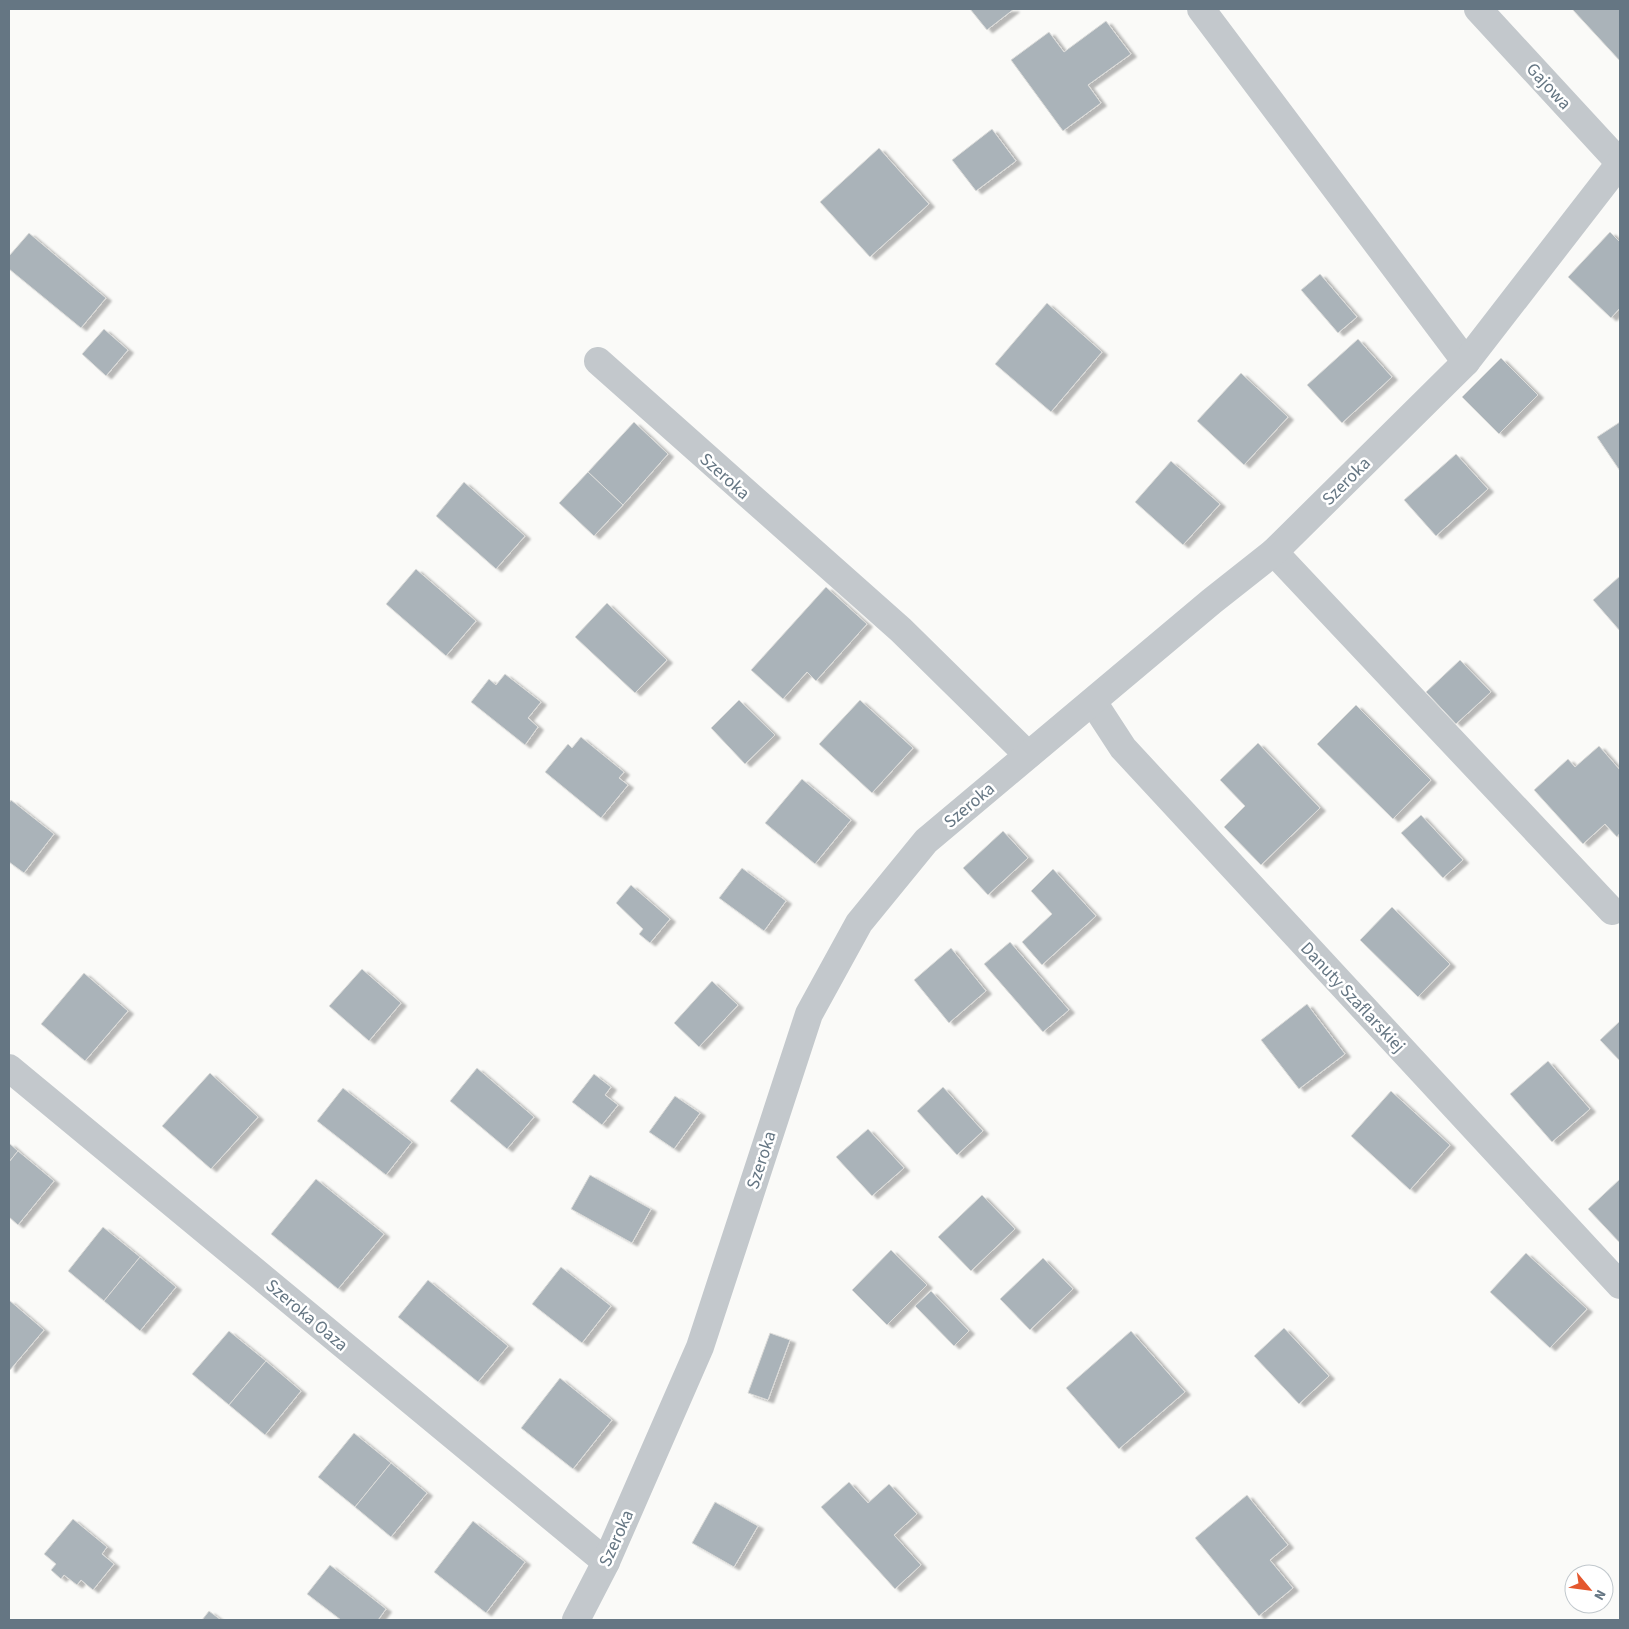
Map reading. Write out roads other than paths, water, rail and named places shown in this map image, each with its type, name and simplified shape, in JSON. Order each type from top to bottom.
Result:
[{"type":"street","points":[[1201,9],[1466,362]]},
{"type":"street","name":"Gajowa","points":[[1478,9],[1620,163]]},
{"type":"street","name":"Szeroka","points":[[576,1620],[606,1562],[700,1347],[809,1014],[859,923],[926,842],[1212,601],[1274,552],[1466,362],[1620,163]]},
{"type":"street","name":"Szeroka","points":[[598,361],[901,630],[1028,755]]},
{"type":"street","points":[[1274,552],[1612,911]]},
{"type":"street","name":"Danuty Szaflarskiej","points":[[1094,702],[1122,748],[1620,1285]]},
{"type":"street","name":"Szeroka Oaza","points":[[9,1068],[606,1562]]}]
